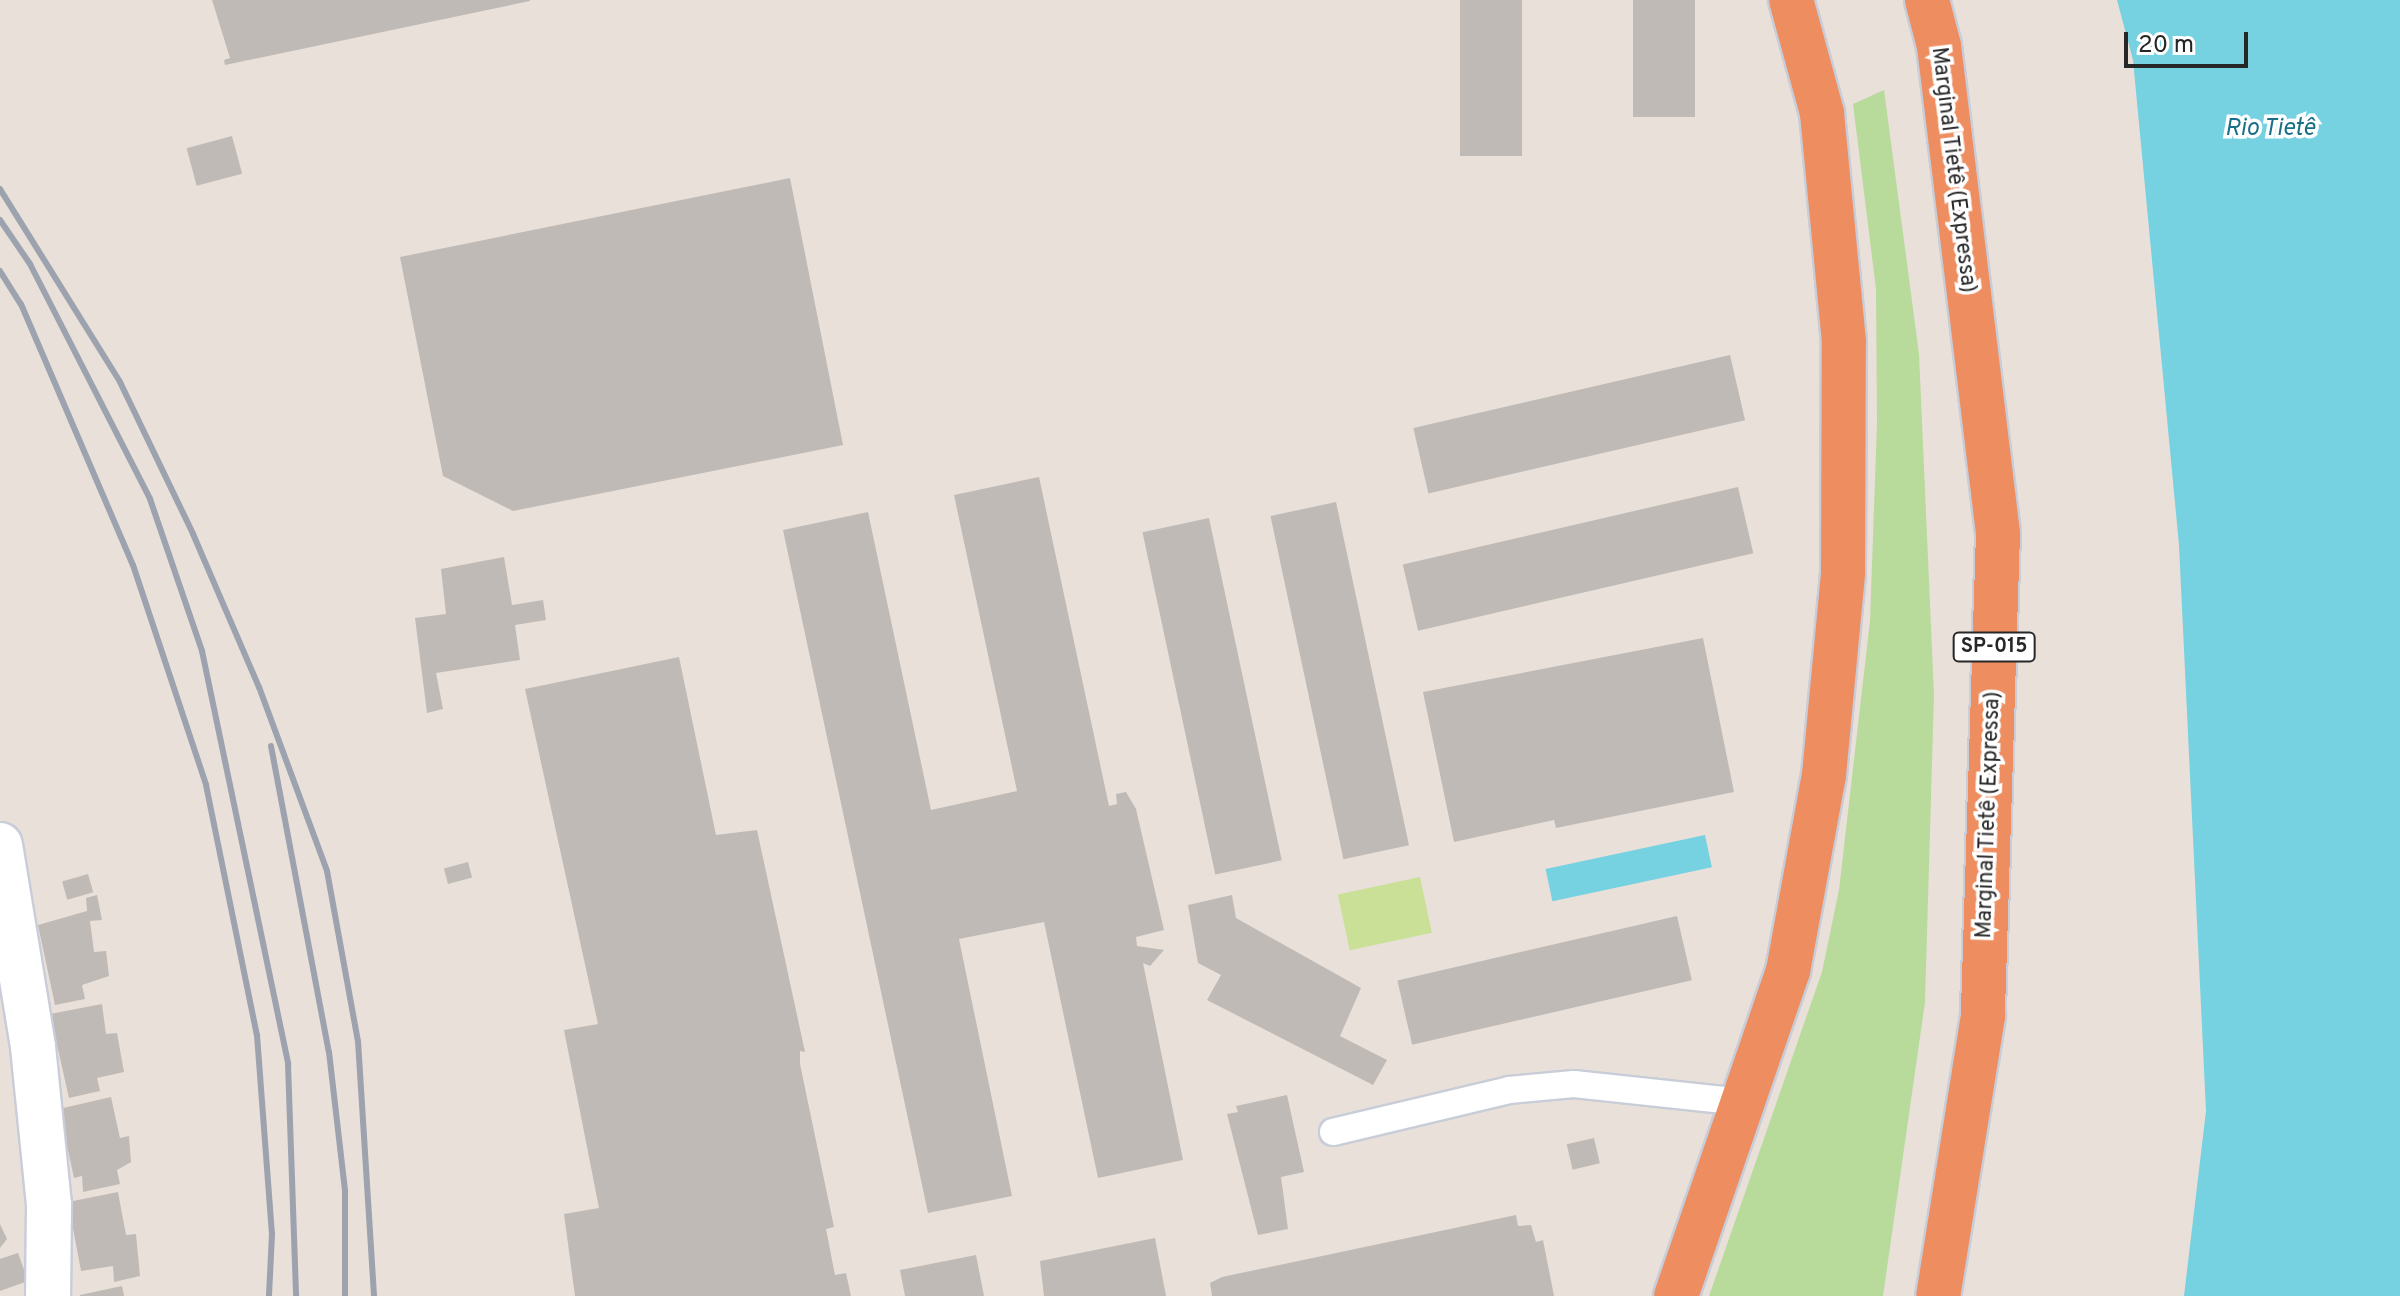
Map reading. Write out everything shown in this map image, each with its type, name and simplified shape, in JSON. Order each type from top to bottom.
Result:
[{"type":"highway","points":[[1791,0],[1822,113]]},
{"type":"highway","points":[[1676,1296],[1788,971],[1824,775],[1843,573],[1844,342],[1822,113],[1815,0]]},
{"type":"highway","name":"Marginal Tietê (Expressa)","points":[[1927,0],[1939,46],[1998,533],[1983,1016],[1938,1296]]},
{"type":"street","points":[[0,845],[35,1063],[49,1205],[48,1296]]},
{"type":"lane","points":[[1333,1132],[1509,1090],[1574,1084],[1742,1102]]},
{"type":"green space","points":[[1884,90],[1919,354],[1934,695],[1925,1002],[1883,1296],[1709,1296],[1822,972],[1839,890],[1870,621],[1877,423],[1876,289],[1853,104]]},
{"type":"green space","points":[[1420,877],[1432,933],[1350,950],[1338,894]]},
{"type":"water","name":"Rio Tietê","points":[[2117,0],[2400,0],[2400,1296],[2184,1296],[2206,1111],[2179,545],[2133,60]]},
{"type":"water","points":[[1705,835],[1712,867],[1552,901],[1546,869]]},
{"type":"building","points":[[212,0],[530,1],[225,65],[224,60],[230,58]]},
{"type":"building","points":[[1460,0],[1522,0],[1522,156],[1460,156]]},
{"type":"building","points":[[1633,0],[1695,0],[1695,117],[1633,117]]},
{"type":"building","points":[[232,136],[242,174],[197,186],[187,148]]},
{"type":"building","points":[[790,178],[843,445],[513,511],[443,476],[400,257]]},
{"type":"building","points":[[1730,355],[1745,420],[1428,493],[1413,428]]},
{"type":"building","points":[[1039,477],[1109,806],[1117,804],[1116,794],[1126,792],[1136,809],[1164,930],[1136,937],[1137,946],[1164,950],[1150,966],[1143,963],[1183,1160],[1098,1178],[1044,922],[959,939],[1012,1196],[928,1213],[783,530],[868,512],[931,810],[1017,791],[954,495]]},
{"type":"building","points":[[1738,487],[1753,553],[1418,631],[1403,564]]},
{"type":"building","points":[[1336,502],[1409,845],[1343,859],[1270,516]]},
{"type":"building","points":[[1209,518],[1282,860],[1215,874],[1142,532]]},
{"type":"building","points":[[504,557],[512,605],[543,600],[546,620],[515,625],[520,660],[436,673],[443,709],[427,713],[415,618],[446,614],[441,569]]},
{"type":"building","points":[[1703,638],[1734,792],[1556,828],[1554,820],[1454,842],[1423,692]]},
{"type":"building","points":[[679,657],[716,835],[757,830],[805,1052],[800,1051],[800,1064],[834,1227],[826,1229],[835,1275],[846,1273],[851,1296],[575,1296],[564,1214],[599,1208],[564,1030],[598,1024],[525,689]]},
{"type":"building","points":[[468,862],[472,877],[448,884],[444,868]]},
{"type":"building","points":[[88,874],[93,892],[67,900],[62,881]]},
{"type":"building","points":[[97,895],[102,920],[90,921],[94,952],[106,951],[109,976],[82,985],[85,999],[55,1005],[38,925],[87,911],[86,898]]},
{"type":"building","points":[[1232,895],[1236,918],[1361,988],[1340,1036],[1387,1060],[1373,1085],[1207,1000],[1221,975],[1198,963],[1188,905]]},
{"type":"building","points":[[1677,916],[1692,980],[1412,1045],[1397,981]]},
{"type":"building","points":[[102,1004],[106,1034],[117,1033],[124,1072],[97,1078],[100,1091],[69,1098],[50,1014]]},
{"type":"building","points":[[1287,1095],[1304,1172],[1281,1177],[1288,1229],[1258,1235],[1227,1114],[1238,1112],[1236,1106]]},
{"type":"building","points":[[111,1097],[120,1138],[129,1136],[131,1162],[117,1170],[120,1184],[83,1192],[82,1176],[74,1178],[59,1109]]},
{"type":"building","points":[[1594,1138],[1600,1163],[1573,1170],[1567,1144]]},
{"type":"building","points":[[118,1192],[126,1235],[136,1234],[140,1276],[114,1282],[113,1266],[81,1271],[68,1202]]},
{"type":"building","points":[[1516,1215],[1518,1226],[1531,1225],[1536,1242],[1543,1240],[1554,1296],[1212,1296],[1210,1283],[1222,1277]]},
{"type":"building","points":[[0,1224],[7,1239],[0,1248]]},
{"type":"building","points":[[1155,1238],[1166,1296],[1044,1296],[1040,1261]]},
{"type":"building","points":[[18,1253],[28,1281],[0,1291],[0,1259]]},
{"type":"building","points":[[976,1255],[984,1296],[905,1296],[900,1270]]},
{"type":"building","points":[[122,1286],[124,1296],[80,1296],[80,1295]]},
{"type":"railway","points":[[0,189],[120,382],[193,534],[259,687],[327,871],[358,1041],[374,1296]]},
{"type":"railway","points":[[0,220],[30,264],[150,499],[202,651],[288,1064],[296,1296]]},
{"type":"railway","points":[[0,271],[21,304],[133,565],[206,785],[257,1035],[272,1234],[269,1296]]},
{"type":"railway","points":[[271,746],[329,1052],[345,1191],[345,1296]]}]
